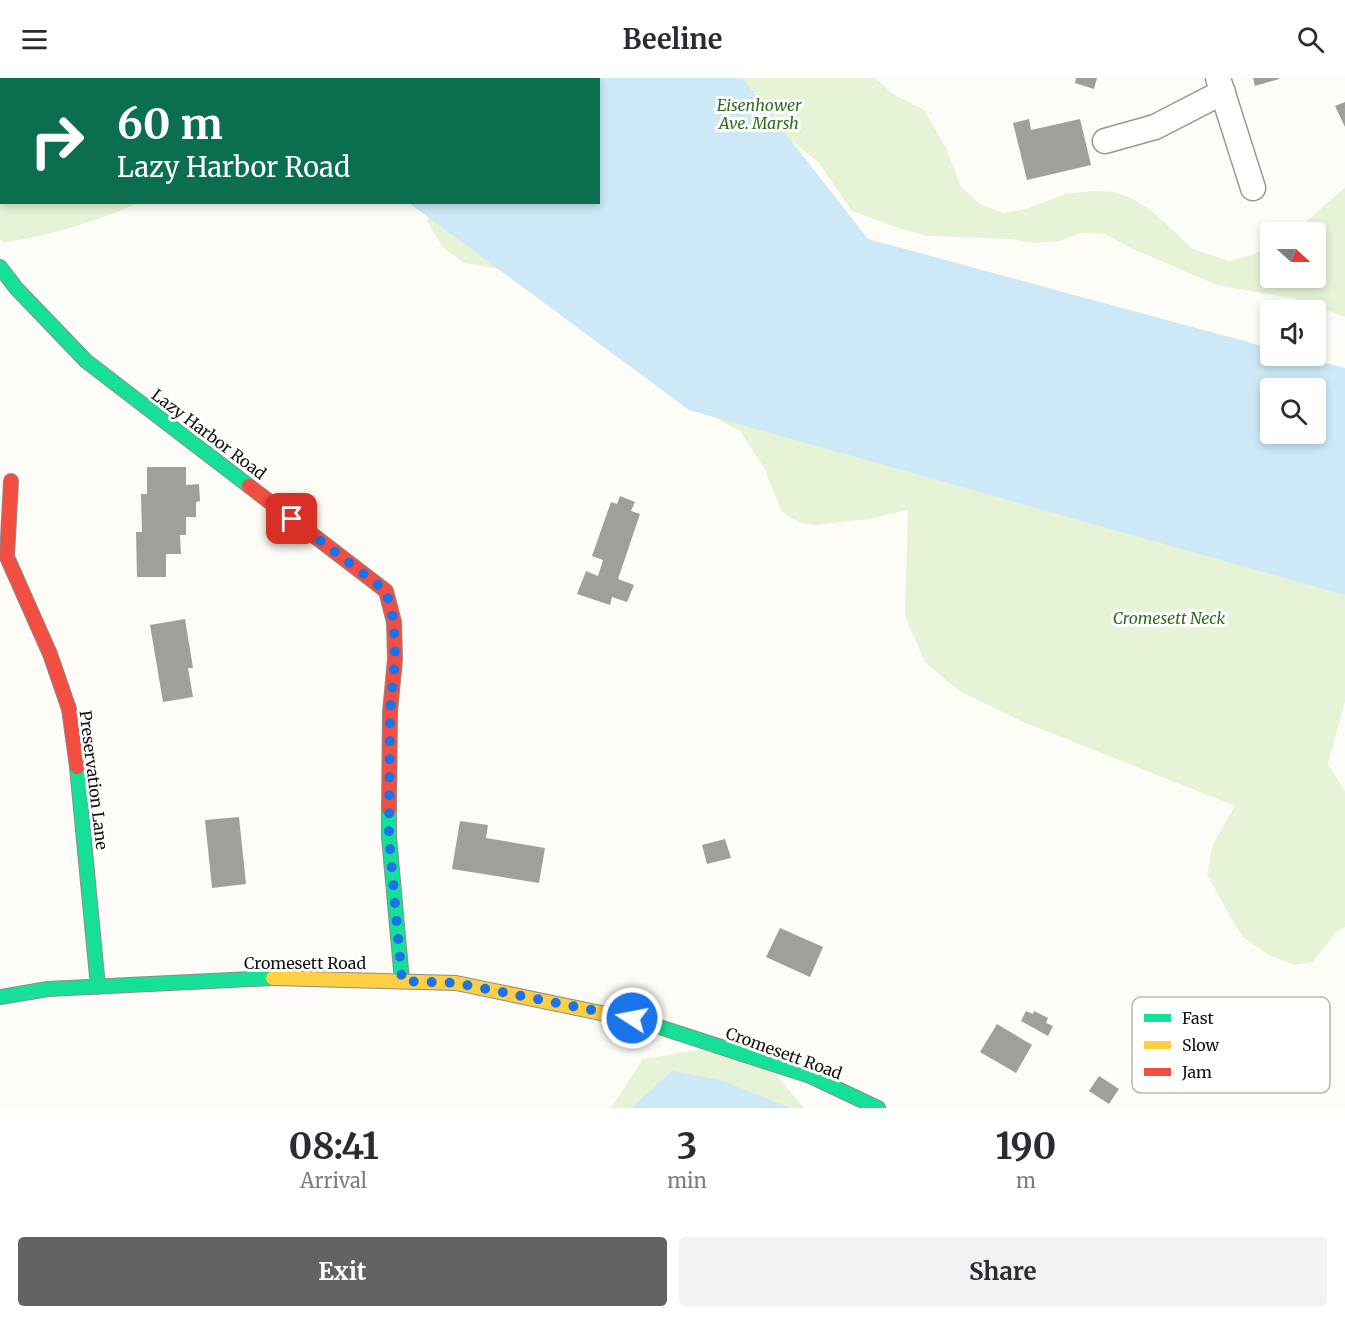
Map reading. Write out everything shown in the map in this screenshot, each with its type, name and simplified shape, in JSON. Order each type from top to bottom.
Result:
[{"type":"street","points":[[1105,141],[1155,128],[1221,85],[1253,188]]},
{"type":"street","name":"Lazy Harbor Road","points":[[0,267],[16,288],[86,361],[386,591],[394,622],[395,659],[390,712],[389,837],[402,981]]},
{"type":"street","name":"Preservation Lane","points":[[11,481],[7,557],[51,654],[69,709],[74,736],[98,987]]},
{"type":"street","name":"Cromesett Road","points":[[0,996],[48,989],[284,977],[456,983],[632,1018],[810,1076],[878,1108]]},
{"type":"green space","name":"Eisenhower Ave. Marsh","points":[[693,78],[875,78],[893,94],[924,110],[946,148],[961,187],[980,204],[1003,213],[1026,209],[1066,194],[1092,191],[1114,192],[1133,199],[1152,211],[1193,249],[1229,261],[1260,251],[1260,288],[1326,288],[1326,222],[1305,222],[1345,187],[1345,317],[1326,310],[1326,300],[1299,300],[1217,285],[1131,248],[1105,234],[1081,233],[1059,241],[1034,243],[1011,239],[928,236],[898,228],[852,211],[819,163],[792,141],[746,160]]},
{"type":"green space","points":[[0,204],[136,204],[72,228],[3,243],[0,239]]},
{"type":"green space","name":"Cromesett Neck","points":[[432,204],[435,204],[1345,514],[1345,701],[1328,764],[1345,791],[1345,927],[1336,932],[1313,962],[1294,965],[1269,955],[1244,938],[1207,874],[1213,844],[1235,806],[1021,721],[959,691],[925,662],[905,616],[908,510],[868,519],[816,525],[800,523],[782,512],[764,468],[740,431],[699,409],[560,279],[464,263],[443,248],[427,221]]},
{"type":"green space","points":[[711,1048],[768,1065],[804,1108],[611,1108],[643,1059]]},
{"type":"water","points":[[600,78],[742,78],[868,239],[1260,345],[1260,366],[1326,366],[1326,363],[1345,368],[1345,595],[689,410],[410,204],[600,204]]},
{"type":"water","points":[[672,1071],[720,1080],[790,1108],[631,1108]]},
{"type":"building","points":[[1076,78],[1097,78],[1094,89],[1075,83]]},
{"type":"building","points":[[1253,78],[1279,78],[1279,79],[1255,86]]},
{"type":"building","points":[[1345,102],[1345,127],[1335,106]]},
{"type":"building","points":[[1029,119],[1031,130],[1080,119],[1091,165],[1027,180],[1013,123]]},
{"type":"building","points":[[147,467],[186,467],[186,485],[199,484],[200,501],[196,502],[196,517],[186,517],[186,535],[180,535],[181,554],[166,554],[166,577],[137,577],[136,532],[142,532],[141,494],[147,494]]},
{"type":"building","points":[[620,496],[635,502],[631,511],[640,514],[618,579],[634,585],[627,602],[612,597],[610,605],[577,594],[586,571],[598,576],[603,560],[592,556],[611,502],[617,504]]},
{"type":"building","points":[[185,619],[193,668],[188,668],[193,697],[163,702],[150,625]]},
{"type":"building","points":[[239,817],[246,884],[212,888],[205,820]]},
{"type":"building","points":[[460,821],[488,825],[486,838],[545,848],[539,883],[452,869]]},
{"type":"building","points":[[725,839],[731,858],[707,864],[702,845]]},
{"type":"building","points":[[780,928],[823,947],[810,977],[766,957]]},
{"type":"building","points":[[1026,1011],[1033,1014],[1034,1011],[1048,1018],[1046,1023],[1053,1026],[1048,1036],[1021,1021]]},
{"type":"building","points":[[997,1024],[1032,1045],[1016,1073],[980,1052]]},
{"type":"building","points":[[1099,1076],[1119,1089],[1109,1104],[1089,1091]]},
{"type":"traffic: fast","points":[[0,267],[16,288],[86,361],[249,486]]},
{"type":"traffic: fast","points":[[77,767],[98,987]]},
{"type":"traffic: fast","points":[[389,809],[389,837],[402,981]]},
{"type":"traffic: fast","points":[[0,997],[48,989],[273,978]]},
{"type":"traffic: fast","points":[[644,1022],[810,1076],[878,1108]]},
{"type":"traffic: slow","points":[[273,978],[456,983],[644,1022]]},
{"type":"traffic: jam","points":[[11,481],[7,557],[50,654],[69,709],[77,767]]},
{"type":"traffic: jam","points":[[249,486],[386,591],[394,622],[395,659],[390,712],[389,809]]},
{"type":"route","points":[[292,519],[386,591],[394,622],[395,659],[390,712],[389,837],[402,981],[456,983],[632,1018]]}]
